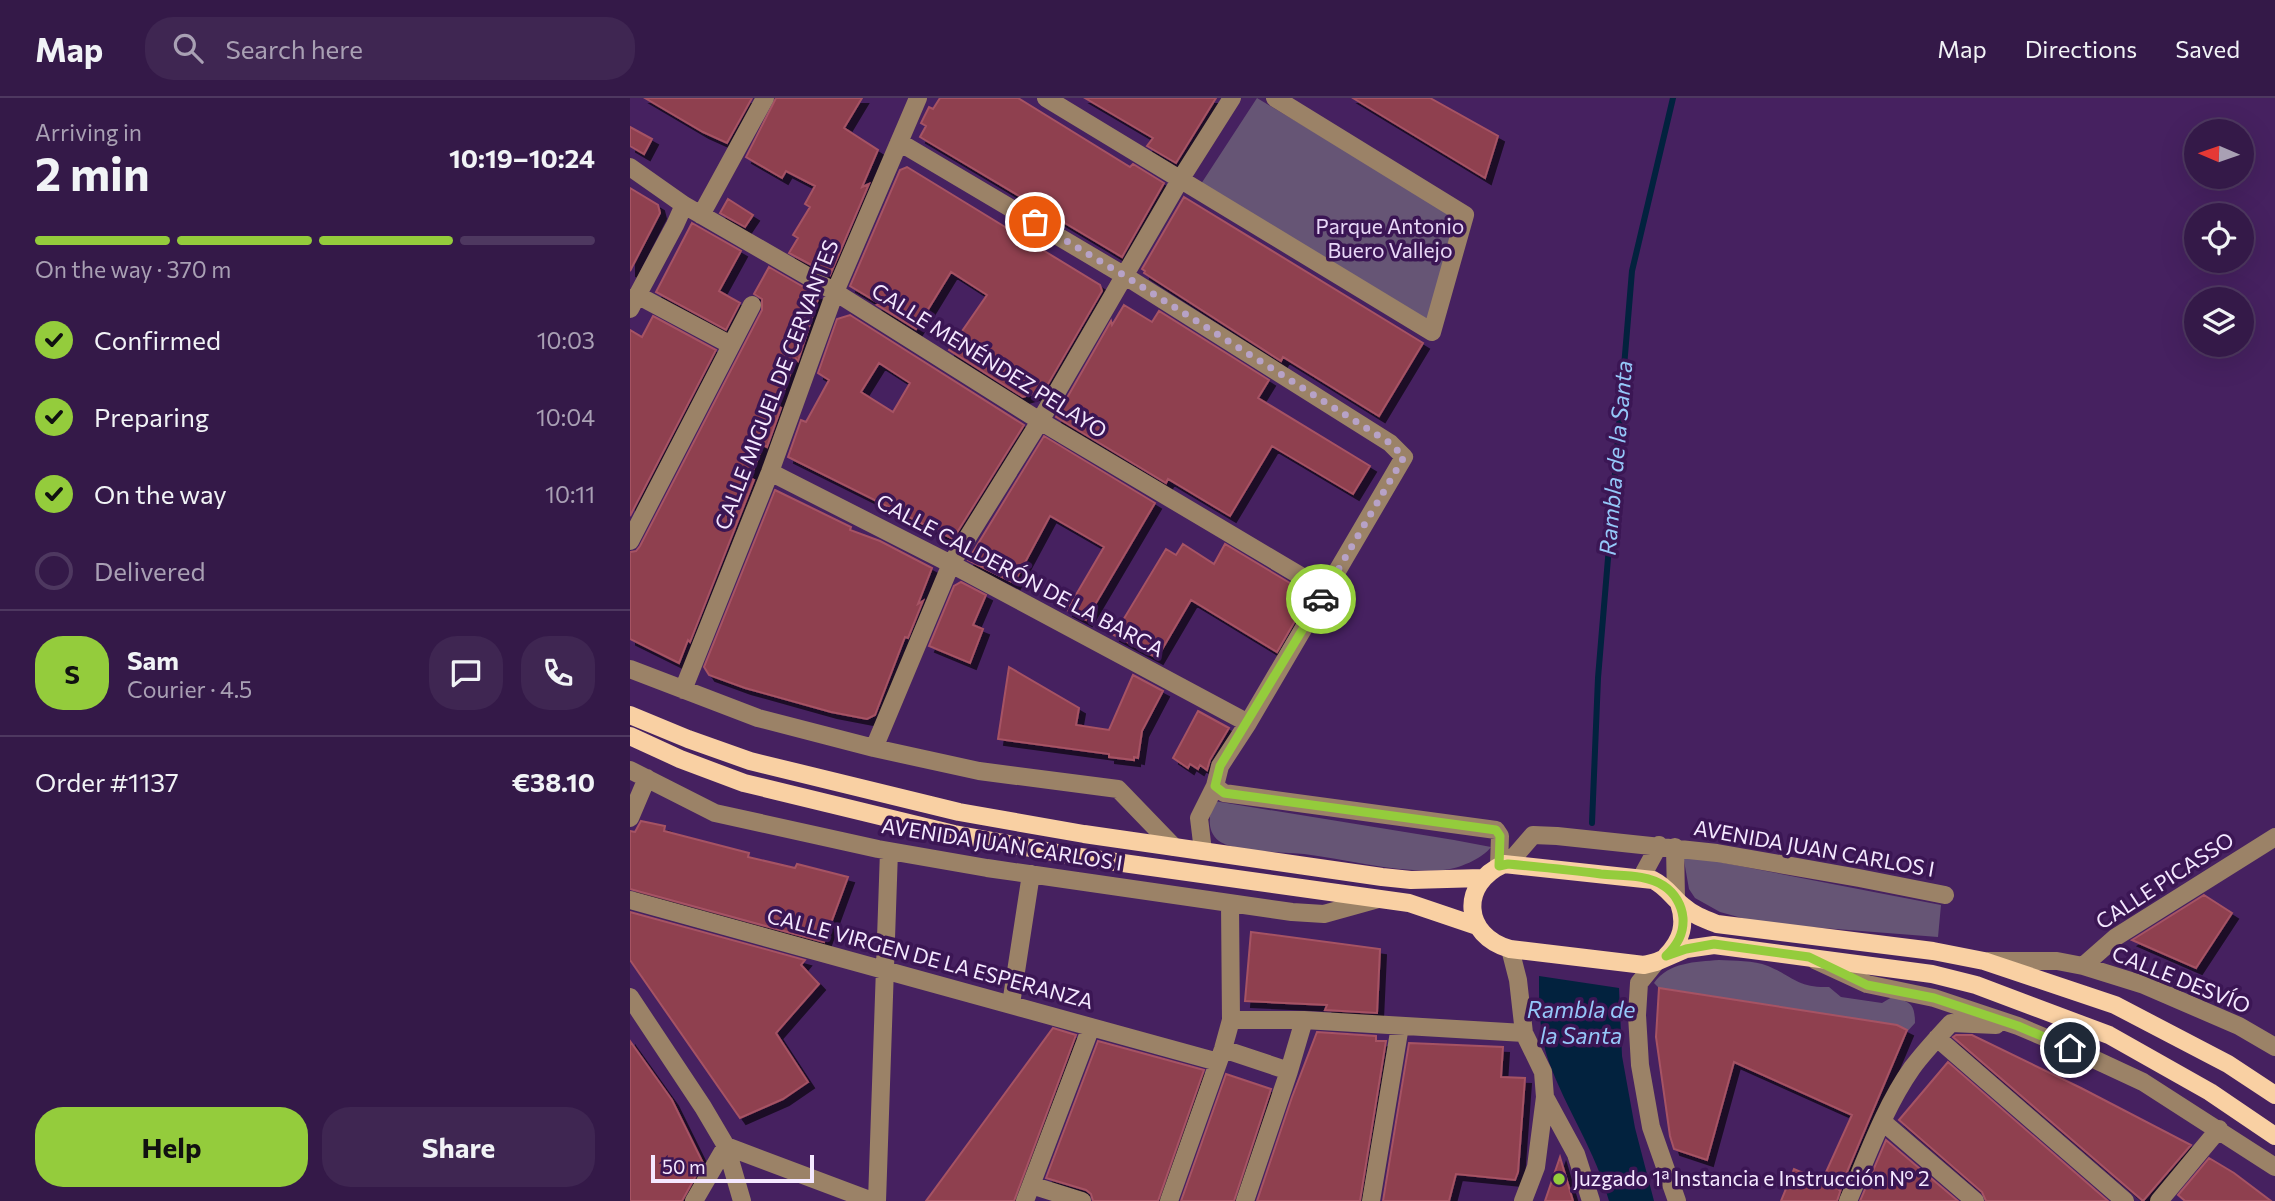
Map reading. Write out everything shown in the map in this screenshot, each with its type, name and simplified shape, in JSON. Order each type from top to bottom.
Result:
[{"type":"main road","points":[[630,715],[688,740],[750,761],[959,812],[1084,834],[1411,880],[1482,878],[1504,865],[1641,878],[1664,886],[1696,916],[1717,924],[1933,951],[1984,961],[2115,1005],[2228,1064],[2275,1095]]},
{"type":"main road","points":[[630,736],[744,783],[954,834],[1094,859],[1409,903],[1477,926]]},
{"type":"main road","points":[[1482,878],[1472,901],[1477,926],[1485,937],[1495,944],[1510,949],[1632,964],[1714,944],[1932,974],[1976,985],[2109,1035],[2210,1092],[2275,1136]]},
{"type":"main road","points":[[1661,959],[1674,948],[1683,926],[1683,914],[1677,900]]},
{"type":"street","points":[[701,215],[765,98]]},
{"type":"street","name":"CALLE MIGUEL DE CERVANTES","points":[[683,690],[770,472],[835,292],[918,98]]},
{"type":"street","points":[[1046,98],[1432,332],[1465,215],[1275,98]]},
{"type":"street","points":[[874,748],[951,564],[1040,421],[1180,180],[1232,98]]},
{"type":"street","points":[[899,142],[1125,276],[1390,443],[1404,457],[1220,766],[1215,786],[1199,818],[1203,851]]},
{"type":"street","name":"CALLE MENÉNDEZ PELAYO","points":[[630,167],[684,205],[835,292],[1040,421],[1326,591]]},
{"type":"street","points":[[684,205],[634,302],[731,345]]},
{"type":"street","points":[[630,541],[752,305]]},
{"type":"street","name":"CALLE CALDERÓN DE LA BARCA","points":[[770,472],[951,564],[1248,723]]},
{"type":"street","points":[[630,668],[758,718],[874,748],[979,771],[1118,789],[1174,847]]},
{"type":"street","name":"AVENIDA JUAN CARLOS I","points":[[630,770],[715,813],[889,851],[1292,912],[1324,914],[1378,899]]},
{"type":"street","points":[[630,818],[647,778]]},
{"type":"street","points":[[1215,786],[1224,793],[1496,830],[1500,836],[1504,865]]},
{"type":"street","name":"AVENIDA JUAN CARLOS I","points":[[1504,865],[1533,835],[1667,846],[1846,875],[1945,895]]},
{"type":"street","name":"CALLE PICASSO","points":[[2083,966],[2116,937],[2275,837]]},
{"type":"street","points":[[1641,878],[1667,846]]},
{"type":"street","name":"AVENIDA JUAN CARLOS I","points":[[1667,846],[1677,900]]},
{"type":"street","points":[[726,1146],[874,1201],[889,851]]},
{"type":"street","points":[[1011,1004],[1031,874]]},
{"type":"street","name":"CALLE VIRGEN DE LA ESPERANZA","points":[[630,900],[1091,1027],[1289,1071]]},
{"type":"street","points":[[1169,1201],[1221,1056],[1231,1020],[1230,904]]},
{"type":"street","points":[[1510,949],[1518,979],[1524,1033],[1543,1072],[1545,1097],[1536,1167],[1523,1201]]},
{"type":"street","points":[[1809,957],[1867,985],[1934,998],[2018,1026],[2070,1048],[2143,1082],[2275,1167]]},
{"type":"street","points":[[1661,959],[1639,984],[1637,1014],[1640,1065],[1651,1127],[1677,1201]]},
{"type":"street","name":"CALLE DESVÍO","points":[[1984,961],[2057,961],[2083,966],[2144,985],[2239,1026],[2275,1047]]},
{"type":"street","points":[[630,997],[726,1146],[743,1201]]},
{"type":"street","points":[[1231,1020],[1304,1020],[1524,1033]]},
{"type":"street","points":[[1245,1201],[1304,1020]]},
{"type":"street","points":[[1848,1201],[1882,1122],[1911,1070],[1951,1023],[2018,1026]]},
{"type":"street","points":[[1371,1201],[1400,1026]]},
{"type":"street","points":[[1082,1201],[1028,1193],[1091,1027]]},
{"type":"street","points":[[1937,1038],[2125,1201]]},
{"type":"street","points":[[1545,1097],[1576,1154],[1591,1201]]},
{"type":"street","points":[[1882,1122],[1975,1201]]},
{"type":"street","points":[[2159,1201],[2219,1129]]},
{"type":"street","points":[[694,1201],[726,1146]]},
{"type":"green space","name":"Parque Antonio Buero Vallejo","points":[[1257,98],[1460,219],[1429,326],[1199,187]]},
{"type":"green space","points":[[1214,801],[1491,847],[1482,856],[1462,865],[1449,869],[1425,870],[1390,868],[1304,854],[1247,849],[1226,845],[1215,837],[1210,822]]},
{"type":"green space","points":[[1683,855],[1941,905],[1938,937],[1760,923],[1720,912],[1695,898],[1689,889]]},
{"type":"green space","points":[[1719,960],[1762,964],[1803,984],[1829,987],[1841,997],[1882,1003],[1892,997],[1910,1004],[1915,1023],[1906,1033],[1659,988],[1654,983],[1675,967]]},
{"type":"water","name":"Rambla de la Santa","points":[[1539,976],[1619,988],[1622,1056],[1635,1128],[1654,1201],[1609,1201],[1597,1165],[1556,1079],[1546,1051],[1540,1019]]},
{"type":"building","points":[[645,98],[752,98],[727,143]]},
{"type":"building","points":[[776,98],[862,98],[844,128],[878,150],[862,187],[869,184],[830,275],[789,253],[798,238],[793,235],[810,207],[805,204],[815,186],[786,171],[782,178],[746,157]]},
{"type":"building","points":[[940,98],[1018,98],[1130,167],[1133,164],[1164,183],[1122,257],[920,137],[926,126],[921,123],[929,107],[933,109]]},
{"type":"building","points":[[1085,98],[1216,98],[1176,163],[1147,146],[1153,138]]},
{"type":"building","points":[[1353,98],[1430,98],[1498,136],[1485,178]]},
{"type":"building","points":[[630,127],[652,139],[644,154],[630,146]]},
{"type":"building","points":[[907,167],[1100,285],[1102,291],[1044,391],[1023,397],[949,350],[987,295],[951,272],[916,329],[850,286],[900,170]]},
{"type":"building","points":[[630,188],[658,205],[660,213],[630,271]]},
{"type":"building","points":[[1184,197],[1423,343],[1379,416],[1283,357],[1281,361],[1144,273],[1142,269]]},
{"type":"building","points":[[728,199],[753,215],[745,227],[720,213]]},
{"type":"building","points":[[692,223],[741,251],[719,291],[740,303],[726,330],[656,292]]},
{"type":"building","points":[[769,267],[819,296],[798,361],[796,359],[778,406],[781,408],[767,447],[763,445],[750,478],[754,480],[690,642],[688,640],[679,663],[630,639],[630,552],[636,551],[640,546],[762,310],[762,299],[754,294]]},
{"type":"building","points":[[1124,305],[1152,322],[1159,311],[1269,380],[1258,398],[1370,466],[1353,494],[1272,446],[1230,516],[1168,479],[1166,483],[1056,417],[1111,321],[1112,325]]},
{"type":"building","points":[[850,315],[1024,425],[953,539],[788,457],[801,420],[806,422],[829,380],[818,373],[837,319]],"holes":[[[879,363],[910,383],[893,412],[861,392]]]},
{"type":"building","points":[[653,316],[716,350],[630,516],[630,330],[642,337]]},
{"type":"building","points":[[1044,436],[1155,503],[1086,620],[1067,610],[1104,547],[1050,516],[1014,583],[968,560]]},
{"type":"building","points":[[775,490],[851,527],[850,530],[880,541],[932,568],[918,604],[923,601],[908,638],[905,637],[875,715],[867,719],[745,688],[709,675],[704,667]]},
{"type":"building","points":[[1183,544],[1214,564],[1225,544],[1310,595],[1277,652],[1191,600],[1157,658],[1114,635],[1166,549],[1176,555]]},
{"type":"building","points":[[961,582],[986,595],[973,625],[983,629],[970,663],[929,646],[954,586]]},
{"type":"building","points":[[1009,667],[1079,708],[1076,725],[1109,730],[1133,675],[1163,691],[1142,731],[1138,758],[1134,757],[1134,760],[1109,757],[1109,754],[998,739]]},
{"type":"building","points":[[1198,711],[1229,728],[1207,770],[1200,765],[1198,769],[1190,764],[1188,768],[1173,758]]},
{"type":"building","points":[[641,821],[665,826],[664,831],[749,853],[748,857],[795,868],[797,864],[848,877],[824,942],[630,889],[630,831],[635,832]]},
{"type":"building","points":[[2204,895],[2232,913],[2196,968],[2132,940]]},
{"type":"building","points":[[630,912],[805,960],[801,965],[819,984],[776,1033],[808,1082],[783,1099],[740,1118],[630,960]]},
{"type":"building","points":[[1251,932],[1380,949],[1377,1013],[1325,1010],[1327,1005],[1245,1001]]},
{"type":"building","points":[[1659,988],[1897,1025],[1907,1030],[1837,1201],[1781,1201],[1794,1169],[1822,1181],[1852,1115],[1734,1062],[1707,1160],[1674,1149],[1656,1037]]},
{"type":"building","points":[[1053,1028],[1076,1035],[1014,1201],[926,1201]]},
{"type":"building","points":[[1317,1032],[1376,1036],[1376,1041],[1386,1041],[1360,1201],[1257,1201],[1292,1097]]},
{"type":"building","points":[[1972,1035],[2191,1145],[2143,1201],[1953,1037]]},
{"type":"building","points":[[630,1041],[672,1100],[703,1163],[682,1201],[630,1201]]},
{"type":"building","points":[[1098,1041],[1204,1070],[1158,1201],[1093,1201],[1086,1190],[1046,1178]]},
{"type":"building","points":[[1409,1043],[1503,1047],[1501,1077],[1525,1078],[1518,1172],[1515,1180],[1456,1174],[1449,1201],[1383,1201]]},
{"type":"building","points":[[1948,1062],[2108,1201],[1986,1201],[1982,1192],[1899,1120]]},
{"type":"building","points":[[1226,1074],[1271,1089],[1234,1201],[1181,1201]]},
{"type":"building","points":[[1886,1140],[1958,1201],[1860,1201]]},
{"type":"building","name":"Juzgado 1ª Instancia e Instrucción Nº 2","points":[[1560,1157],[1573,1201],[1545,1201]]},
{"type":"building","points":[[2209,1158],[2271,1201],[2185,1201],[2178,1195]]},
{"type":"waterway","name":"Rambla de la Santa","points":[[1592,823],[1598,678],[1632,271],[1673,98]]},
{"type":"way so far","points":[[1035,222],[1390,443],[1404,457],[1321,599]]},
{"type":"place","name":"Juzgado 1ª Instancia e Instrucción Nº 2","points":[[1559,1179]]},
{"type":"route","points":[[1321,599],[1220,766],[1215,786],[1224,793],[1496,830],[1500,836],[1499,866],[1508,864],[1641,878],[1664,886],[1679,903],[1683,914],[1680,937],[1666,956],[1714,944],[1809,957],[1867,985],[1934,998],[2018,1026],[2070,1048]]}]
